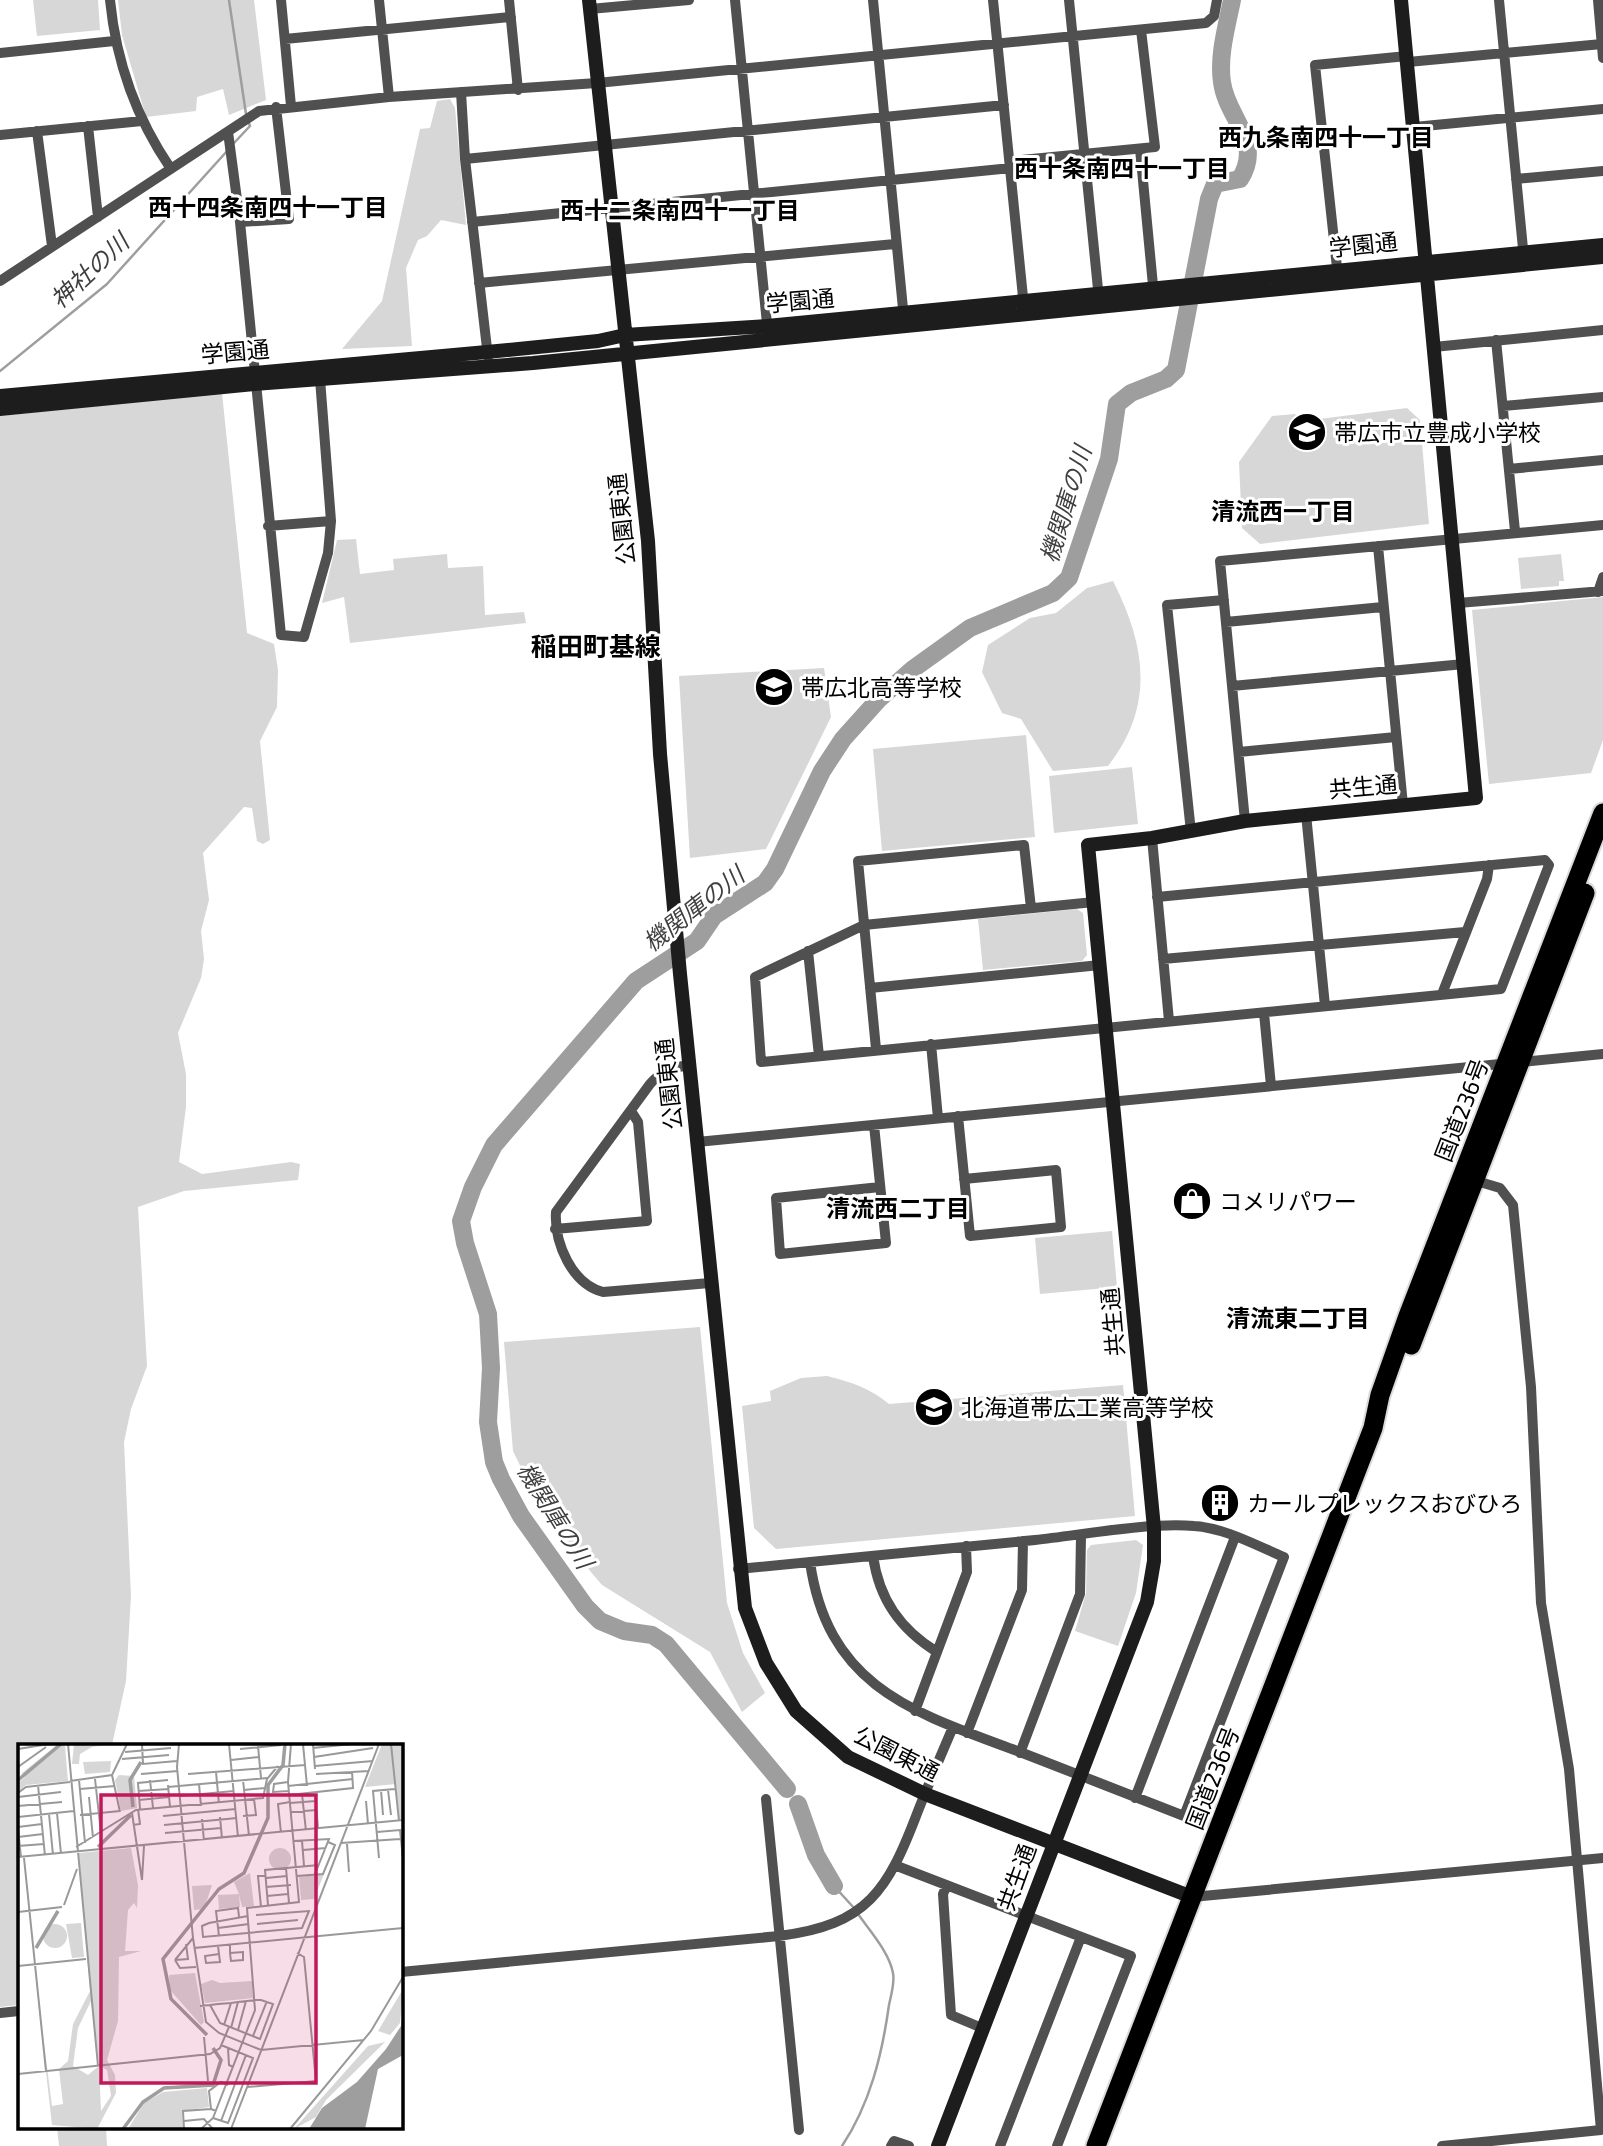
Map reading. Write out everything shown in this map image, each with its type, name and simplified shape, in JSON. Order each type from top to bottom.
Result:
[{"type":"highway","name":"国道236号","points":[[1096,2146],[1373,1428],[1380,1395],[1403,1329],[1469,1178],[1513,1063],[1603,813]]},
{"type":"highway","name":"国道236号","points":[[1513,1063],[1603,848]]},
{"type":"street","points":[[110,0],[114,41],[142,121],[171,169]]},
{"type":"street","points":[[281,0],[291,106]]},
{"type":"street","points":[[379,0],[390,97]]},
{"type":"street","points":[[509,0],[518,90]]},
{"type":"street","points":[[589,4],[689,0]]},
{"type":"street","points":[[735,0],[768,333]]},
{"type":"street","points":[[873,0],[888,179],[904,319]]},
{"type":"street","points":[[993,0],[1023,307]]},
{"type":"street","points":[[1069,0],[1099,299]]},
{"type":"street","points":[[0,281],[259,111],[276,107],[597,83],[1206,23],[1214,16],[1217,0]]},
{"type":"street","points":[[1232,687],[1464,664],[1401,0]]},
{"type":"street","points":[[1499,0],[1523,258]]},
{"type":"street","points":[[1598,0],[1603,58]]},
{"type":"street","name":"公園東通","points":[[589,4],[648,541],[660,754],[677,942],[738,1569],[745,1608],[757,1644],[796,1711],[848,1757],[877,1774],[925,1794],[1192,1897]]},
{"type":"street","points":[[285,39],[510,17]]},
{"type":"street","points":[[472,222],[753,194],[1155,147],[1141,30]]},
{"type":"street","points":[[0,53],[114,41]]},
{"type":"street","points":[[1338,277],[1315,65],[1602,44]]},
{"type":"street","points":[[461,92],[465,159],[488,360]]},
{"type":"street","points":[[465,159],[1004,105]]},
{"type":"street","points":[[240,222],[289,219],[276,107]]},
{"type":"street","points":[[1414,127],[1603,109]]},
{"type":"street","points":[[0,135],[142,121]]},
{"type":"street","points":[[88,126],[98,217]]},
{"type":"street","points":[[37,131],[52,246]]},
{"type":"street","points":[[228,132],[240,222],[268,526],[281,635],[304,637],[328,553],[331,522],[320,379]]},
{"type":"street","points":[[1140,149],[1154,294]]},
{"type":"street","points":[[1516,179],[1603,171]]},
{"type":"street","points":[[479,283],[895,244]]},
{"type":"street","name":"学園通","points":[[0,396],[627,352],[768,333],[1523,258],[1603,245]]},
{"type":"street","name":"学園通","points":[[1523,258],[1603,257]]},
{"type":"street","points":[[1434,346],[1603,330]]},
{"type":"street","name":"学園通","points":[[0,409],[254,378],[320,379],[488,360],[625,335],[768,333]]},
{"type":"street","points":[[1496,340],[1515,531]]},
{"type":"street","points":[[1503,407],[1603,397]]},
{"type":"street","points":[[1509,469],[1603,460]]},
{"type":"street","points":[[268,526],[331,522]]},
{"type":"street","points":[[1245,821],[1220,561],[1515,531],[1603,525]]},
{"type":"street","points":[[1378,546],[1403,805]]},
{"type":"street","points":[[1458,603],[1600,591],[1603,577]]},
{"type":"street","points":[[1191,832],[1167,605],[1224,600]]},
{"type":"street","points":[[1226,622],[1383,607]]},
{"type":"street","name":"共生通","points":[[938,2146],[1147,1602],[1154,1561],[1154,1528],[1088,845],[1152,838],[1245,821],[1476,798],[1464,664]]},
{"type":"street","points":[[1238,752],[1396,737]]},
{"type":"street","points":[[1306,814],[1325,1006]]},
{"type":"street","points":[[1152,838],[1169,1021]]},
{"type":"street","points":[[876,1049],[859,861],[1024,845],[1031,908]]},
{"type":"street","points":[[1094,901],[864,925],[808,951],[755,977],[761,1062],[1501,989],[1549,864],[1545,860],[1157,897]]},
{"type":"street","points":[[1442,994],[1489,865]]},
{"type":"street","points":[[1163,959],[1465,932]]},
{"type":"street","points":[[808,951],[818,1056]]},
{"type":"street","points":[[870,988],[1100,965]]},
{"type":"street","points":[[1264,1013],[1271,1086]]},
{"type":"street","points":[[931,1044],[938,1118]]},
{"type":"street","points":[[696,1142],[1603,1054]]},
{"type":"street","points":[[689,1065],[659,1074],[556,1212],[555,1229],[580,1282],[592,1289],[603,1292],[710,1283]]},
{"type":"street","points":[[555,1229],[647,1221],[638,1122],[631,1111]]},
{"type":"street","points":[[958,1116],[964,1179],[970,1237],[1061,1227],[1056,1170],[964,1179]]},
{"type":"street","points":[[874,1125],[886,1243],[780,1254],[776,1198],[880,1187]]},
{"type":"street","points":[[1442,2146],[1601,2130],[1569,1769],[1541,1603],[1531,1387],[1513,1205],[1500,1188],[1469,1178]]},
{"type":"street","points":[[738,1569],[966,1546],[1192,1525],[1235,1537],[1284,1557],[1184,1816],[915,1712],[890,1697],[867,1678],[838,1643],[813,1587],[810,1562]]},
{"type":"street","points":[[1020,1753],[1074,1613],[1082,1569],[1081,1535]]},
{"type":"street","points":[[1135,1797],[1235,1537]]},
{"type":"street","points":[[967,1733],[1021,1590],[1023,1541]]},
{"type":"street","points":[[915,1712],[967,1572],[966,1546]]},
{"type":"street","points":[[873,1556],[881,1590],[889,1606],[919,1640],[937,1652]]},
{"type":"street","points":[[402,1972],[779,1936],[812,1932],[839,1922],[872,1899],[897,1866],[953,1727]]},
{"type":"street","points":[[766,1799],[799,2130]]},
{"type":"street","points":[[1192,1897],[1603,1858]]},
{"type":"street","points":[[897,1866],[1131,1956],[1057,2146]]},
{"type":"street","points":[[947,1885],[943,1894],[951,2015],[982,2028]]},
{"type":"street","points":[[1000,2146],[1081,1937]]},
{"type":"street","points":[[0,2013],[18,2011]]},
{"type":"street","points":[[891,2146],[894,2141],[909,2146]]},
{"type":"shaded area","points":[[33,0],[98,0],[100,30],[37,36]]},
{"type":"shaded area","points":[[118,0],[254,0],[266,100],[229,115],[223,89],[197,97],[196,111],[146,117],[122,35]]},
{"type":"shaded area","points":[[450,99],[455,108],[466,225],[441,220],[427,236],[418,240],[406,268],[412,346],[342,349],[382,301],[420,129],[430,128],[437,101]]},
{"type":"shaded area","points":[[222,393],[247,633],[274,644],[278,670],[277,707],[260,741],[270,840],[263,844],[257,841],[252,808],[244,807],[203,853],[209,900],[201,931],[204,959],[201,978],[178,1033],[186,1074],[186,1107],[179,1162],[202,1174],[291,1162],[300,1164],[298,1180],[184,1191],[138,1207],[147,1366],[131,1409],[124,1442],[131,1596],[126,1681],[112,1744],[18,1744],[18,2005],[0,2007],[0,416]]},
{"type":"shaded area","points":[[1407,408],[1420,420],[1429,524],[1260,544],[1242,528],[1239,462],[1272,416],[1295,414],[1303,421]]},
{"type":"shaded area","points":[[356,539],[360,574],[394,570],[393,559],[447,554],[448,568],[483,566],[485,615],[524,612],[526,623],[350,643],[344,597],[322,603],[337,540]]},
{"type":"shaded area","points":[[1561,554],[1564,581],[1559,581],[1559,586],[1521,589],[1518,558]]},
{"type":"shaded area","points":[[1113,581],[1133,629],[1138,652],[1139,698],[1133,721],[1108,766],[1053,771],[1021,719],[1002,713],[982,672],[988,645],[1030,618],[1056,613],[1087,588]]},
{"type":"shaded area","points":[[1603,597],[1603,740],[1591,773],[1489,784],[1472,610]]},
{"type":"shaded area","points":[[824,668],[831,717],[766,849],[690,858],[679,676]]},
{"type":"shaded area","points":[[1026,735],[1035,837],[882,851],[873,749]]},
{"type":"shaded area","points":[[1132,767],[1138,824],[1054,833],[1049,776]]},
{"type":"shaded area","points":[[1077,909],[1083,913],[1087,955],[1082,961],[983,970],[978,919]]},
{"type":"shaded area","points":[[1112,1231],[1117,1287],[1040,1294],[1035,1238]]},
{"type":"shaded area","points":[[700,1327],[727,1603],[743,1653],[765,1693],[742,1712],[710,1652],[602,1585],[546,1519],[513,1451],[504,1342]]},
{"type":"shaded area","points":[[827,1376],[860,1386],[889,1404],[1123,1385],[1135,1516],[776,1549],[754,1528],[742,1406],[771,1401],[770,1391],[801,1378]]},
{"type":"shaded area","points":[[1136,1540],[1143,1545],[1136,1593],[1118,1646],[1075,1631],[1086,1593],[1087,1550],[1091,1545]]},
{"type":"shaded area","points":[[57,2128],[106,2128],[107,2146],[59,2146]]},
{"type":"waterway","name":"神社の川","points":[[229,0],[246,114]]},
{"type":"waterway","name":"機関庫の川","points":[[787,1789],[666,1644],[652,1635],[624,1631],[600,1621],[585,1606],[521,1516],[494,1462],[488,1422],[491,1368],[488,1314],[465,1243],[461,1221],[473,1187],[494,1145],[636,981],[697,941],[714,916],[765,883],[775,869],[822,771],[843,739],[879,699],[913,669],[970,628],[1053,593],[1069,578],[1109,459],[1117,404],[1131,393],[1166,379],[1176,370],[1209,199],[1215,184],[1240,179],[1246,166],[1246,141],[1225,95],[1221,72],[1232,0]]},
{"type":"waterway","name":"神社の川","points":[[234,143],[250,126],[248,121]]},
{"type":"waterway","name":"神社の川","points":[[0,371],[107,284],[228,150]]},
{"type":"waterway","name":"機関庫の川","points":[[798,1804],[816,1855],[834,1886]]},
{"type":"waterway","name":"機関庫の川","points":[[834,1886],[854,1908]]},
{"type":"waterway","name":"機関庫の川","points":[[842,2146],[860,2113],[873,2078],[883,2042],[894,1981],[888,1957],[858,1914]]},
{"type":"place","name":"帯広市立豊成小学校","points":[[1307,432]]},
{"type":"place","name":"帯広北高等学校","points":[[774,687]]},
{"type":"place","name":"コメリパワー","points":[[1192,1201]]},
{"type":"place","name":"北海道帯広工業高等学校","points":[[934,1407]]},
{"type":"place","name":"カールプレックスおびひろ","points":[[1220,1503]]},
{"type":"district","name":"西九条南四十一丁目","points":[[1326,136]]},
{"type":"district","name":"西十条南四十一丁目","points":[[1122,167]]},
{"type":"district","name":"西十四条南四十一丁目","points":[[268,206]]},
{"type":"district","name":"西十二条南四十一丁目","points":[[680,209]]},
{"type":"district","name":"清流西一丁目","points":[[1283,510]]},
{"type":"district","name":"稲田町基線","points":[[596,645]]},
{"type":"district","name":"清流西二丁目","points":[[898,1207]]},
{"type":"district","name":"清流東二丁目","points":[[1298,1317]]}]
